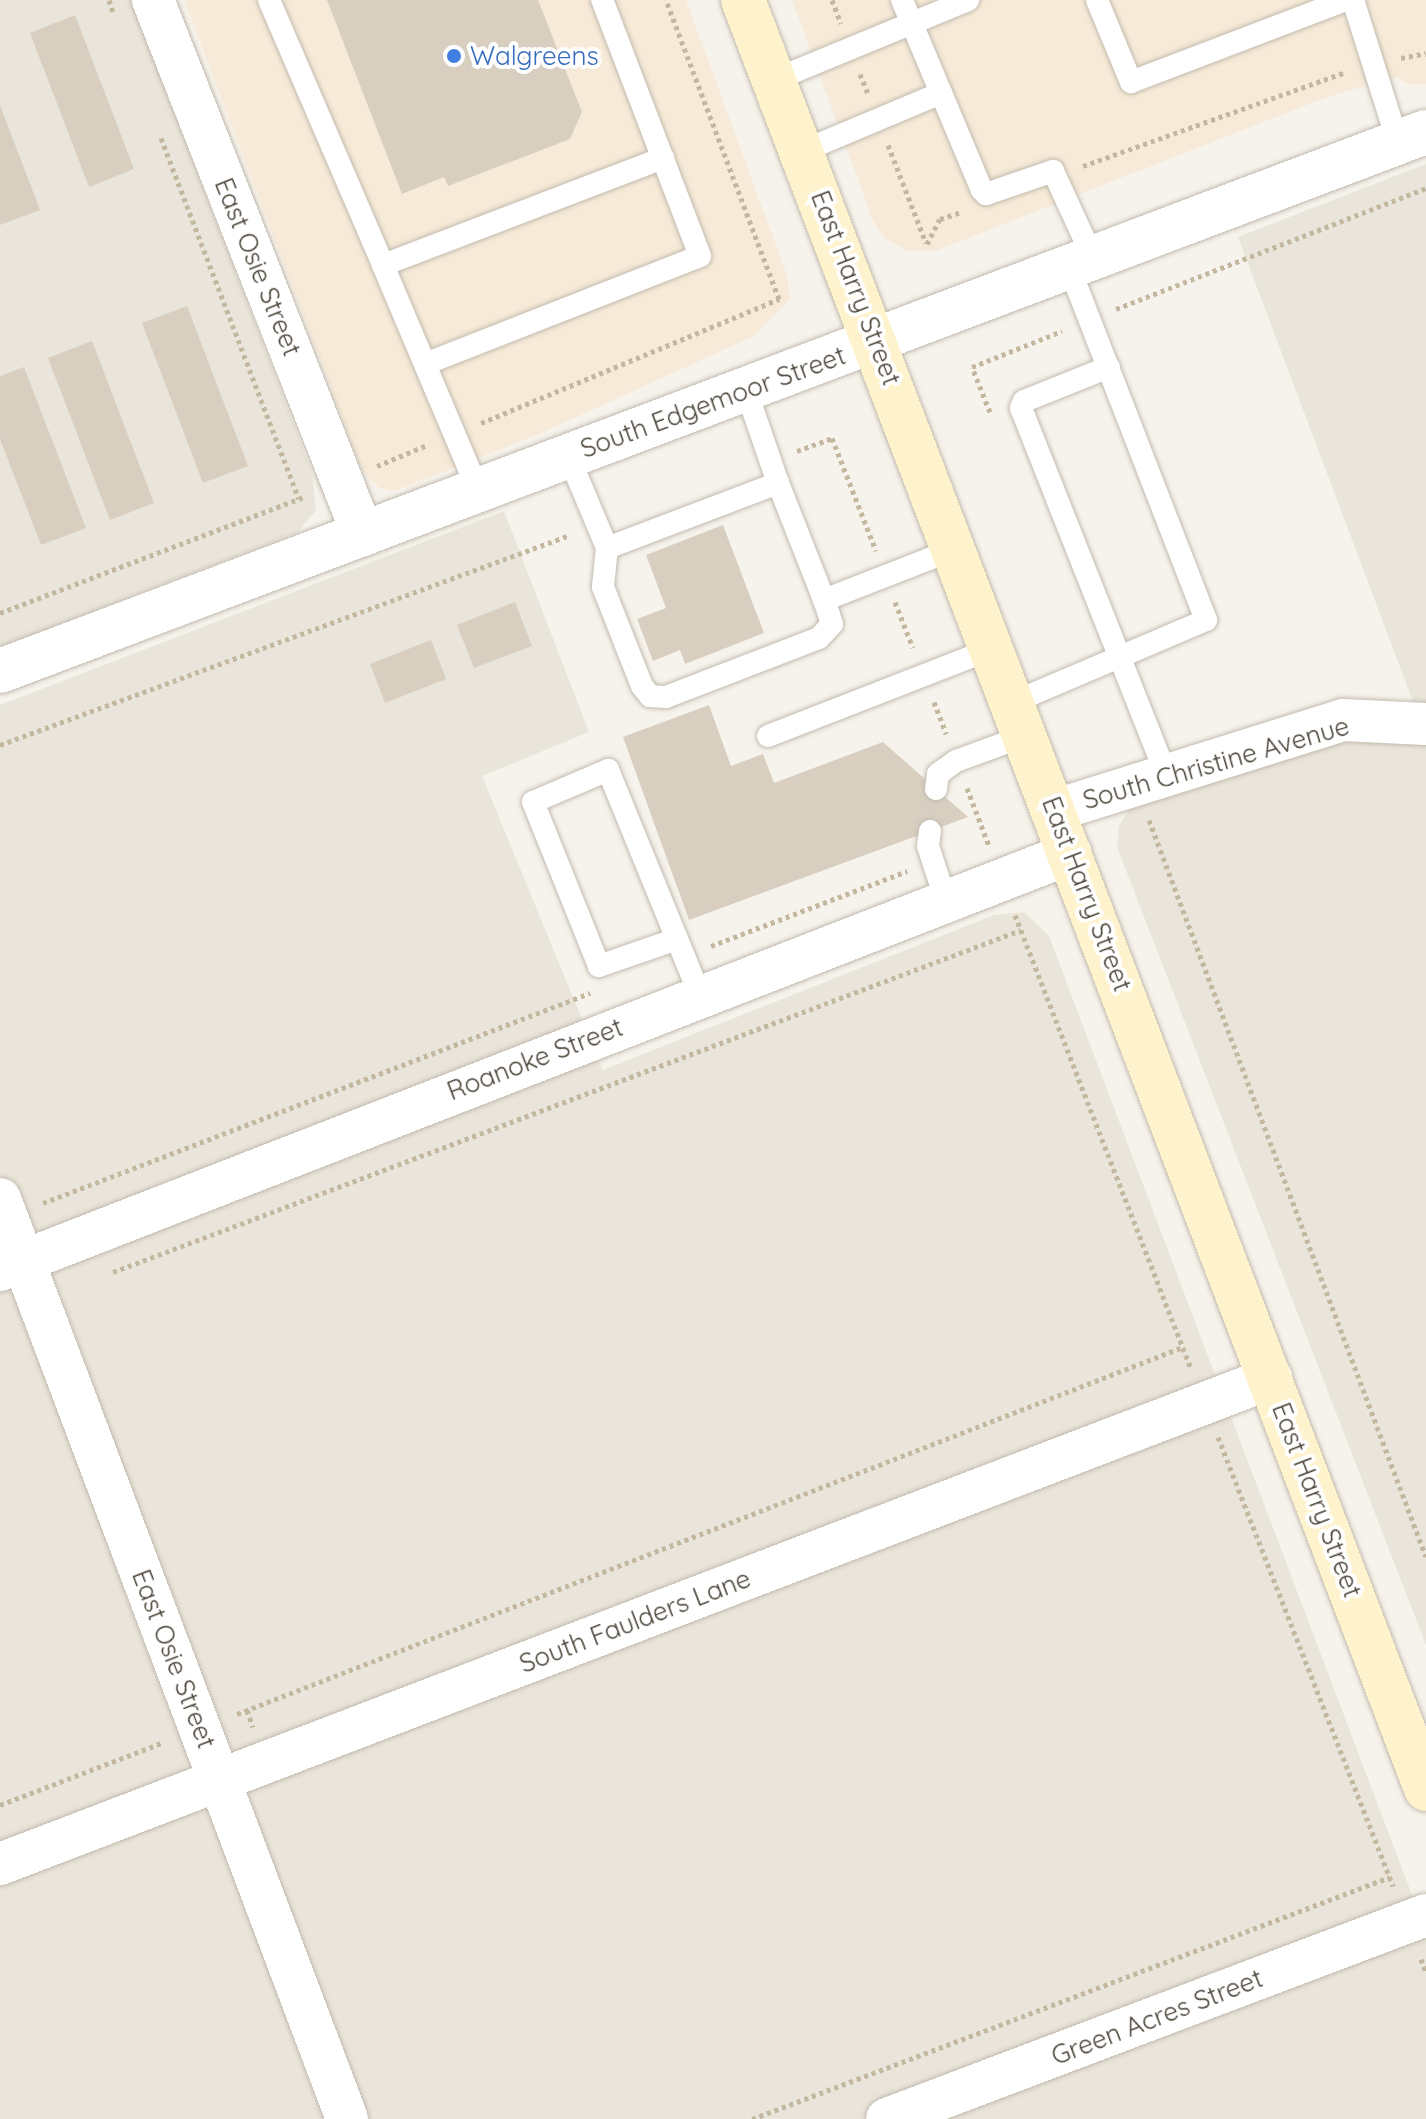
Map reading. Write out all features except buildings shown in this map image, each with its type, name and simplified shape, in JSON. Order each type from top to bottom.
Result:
[{"type":"main road","name":"East Harry Street","points":[[743,0],[1021,718],[1426,1789]]},
{"type":"street","name":"East Osie Street","points":[[153,0],[363,535]]},
{"type":"street","name":"South Edgemoor Street","points":[[0,671],[1412,138]]},
{"type":"street","name":"South Christine Avenue","points":[[1056,810],[1343,720],[1426,724]]},
{"type":"street","name":"Roanoke Street","points":[[12,1265],[1071,853]]},
{"type":"street","name":"East Osie Street","points":[[3,1208],[12,1265],[200,1728],[347,2119]]},
{"type":"street","name":"South Faulders Lane","points":[[0,1864],[1271,1378]]},
{"type":"street","name":"Green Acres Street","points":[[887,2119],[1417,1919]]},
{"type":"lane","points":[[269,0],[478,490]]},
{"type":"lane","points":[[425,364],[696,260],[700,252],[602,0]]},
{"type":"lane","points":[[902,0],[986,194],[1049,170],[1057,176],[1109,367],[1206,615],[1202,624],[1120,658],[1021,718],[938,774],[936,789]]},
{"type":"lane","points":[[774,80],[968,0]]},
{"type":"lane","points":[[1097,0],[1131,82],[1346,0]]},
{"type":"lane","points":[[1353,0],[1371,65],[1412,138]]},
{"type":"lane","points":[[803,151],[941,93]]},
{"type":"lane","points":[[383,265],[663,158]]},
{"type":"lane","points":[[1109,367],[1021,404],[1166,775]]},
{"type":"lane","points":[[568,455],[607,548],[603,587],[650,696],[666,697],[819,638],[832,624],[746,390]]},
{"type":"lane","points":[[607,548],[778,483]]},
{"type":"lane","points":[[824,600],[955,549]]},
{"type":"lane","points":[[768,736],[994,648]]},
{"type":"lane","points":[[680,948],[599,966],[533,802],[608,770],[700,995]]},
{"type":"lane","points":[[930,831],[932,861],[946,901]]},
{"type":"path","points":[[109,0],[114,15]]},
{"type":"path","points":[[0,613],[299,499],[779,299],[666,0]]},
{"type":"path","points":[[1057,176],[1321,77],[1426,53]]},
{"type":"path","points":[[159,133],[299,499]]},
{"type":"path","points":[[927,244],[940,219],[970,209]]},
{"type":"path","points":[[770,461],[832,438],[1390,1877],[1417,1919],[1426,1973]]},
{"type":"path","points":[[0,745],[597,525]]},
{"type":"path","points":[[680,948],[987,840]]},
{"type":"path","points":[[107,1274],[1021,930]]},
{"type":"path","points":[[3,1208],[595,991]]},
{"type":"path","points":[[0,1805],[1183,1347]]},
{"type":"path","points":[[752,2119],[1390,1877]]},
{"type":"shaded area","points":[[0,0],[131,0],[312,472],[316,510],[297,533],[0,647]]},
{"type":"shaded area","points":[[184,0],[686,0],[787,275],[790,299],[754,336],[539,434],[397,490],[380,489],[362,470]]},
{"type":"shaded area","points":[[792,0],[1426,0],[1426,84],[1408,84],[1396,77],[1327,97],[935,251],[908,251],[884,238],[873,221]]},
{"type":"shaded area","points":[[1426,164],[1426,736],[1238,237]]},
{"type":"shaded area","points":[[504,511],[589,732],[482,776],[603,1070],[994,915],[1024,912],[1049,936],[1426,1932],[1426,2119],[0,2119],[0,705]]},
{"type":"shaded area","points":[[1339,737],[1426,739],[1426,1645],[1117,847],[1119,826],[1134,802]]},
{"type":"place","name":"Walgreens","points":[[454,56]]}]
